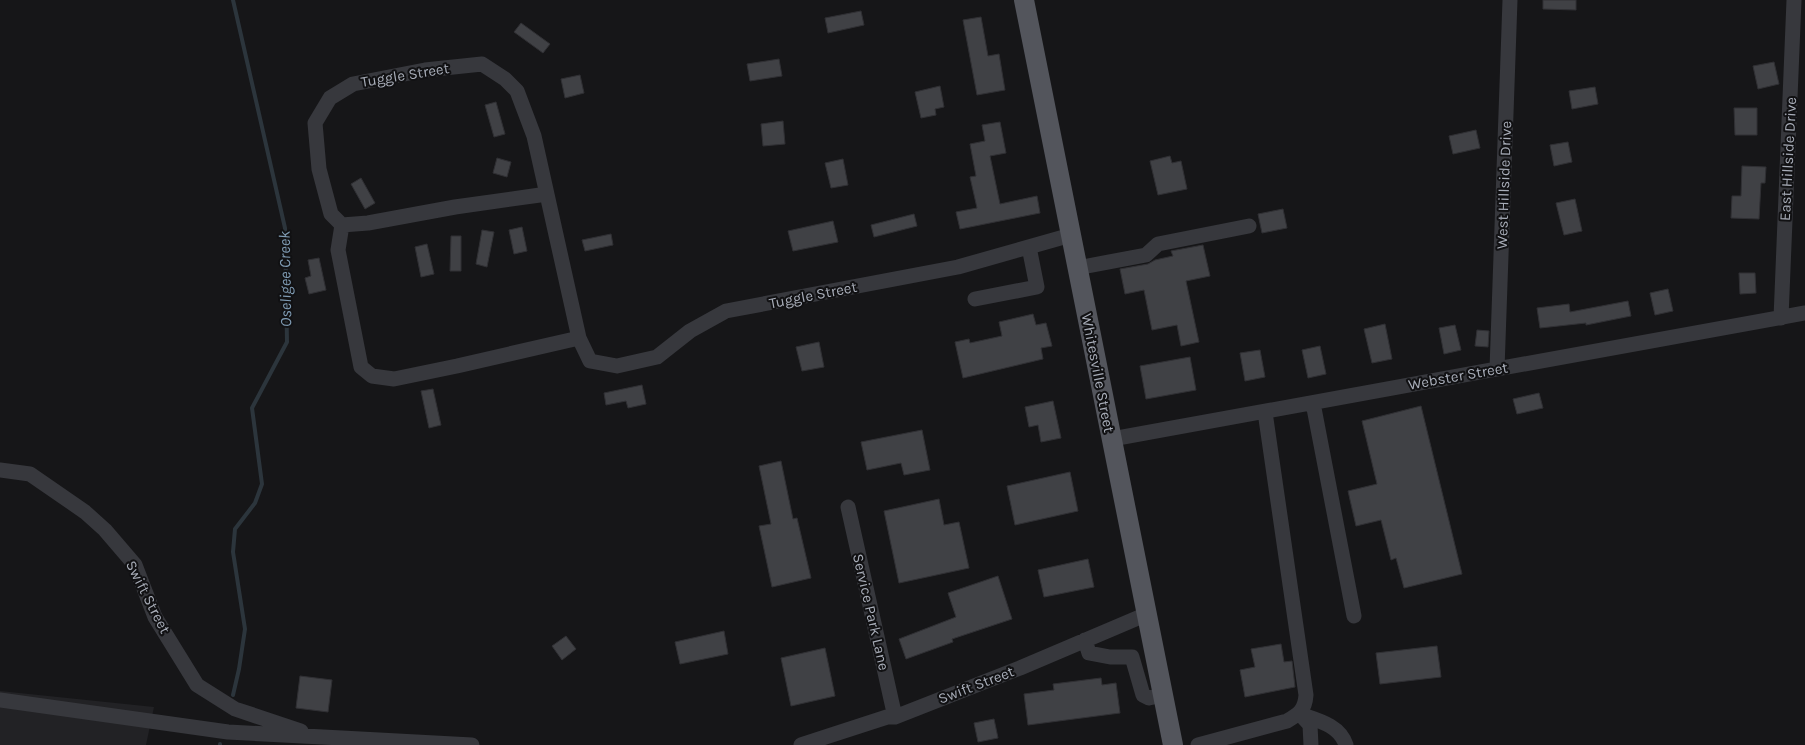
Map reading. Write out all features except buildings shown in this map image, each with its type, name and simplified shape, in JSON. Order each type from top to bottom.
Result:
[{"type":"main road","name":"Whitesville Street","points":[[1024,0],[1173,745]]},
{"type":"street","name":"West Hillside Drive","points":[[1497,369],[1510,0]]},
{"type":"street","name":"East Hillside Drive","points":[[1780,318],[1794,0]]},
{"type":"street","name":"Tuggle Street","points":[[342,225],[332,214],[320,169],[316,123],[330,98],[353,84],[425,70],[482,64],[505,79],[517,91],[534,136],[580,338],[590,361],[617,366],[657,357],[690,331],[726,311],[958,267],[1071,235]]},
{"type":"street","points":[[547,194],[455,207],[368,223],[342,225],[338,250],[361,367],[372,376],[394,379],[580,338]]},
{"type":"street","points":[[1078,268],[1146,255],[1158,244],[1249,226]]},
{"type":"street","points":[[975,299],[1037,287],[1029,247]]},
{"type":"street","name":"Webster Street","points":[[1112,439],[1805,313]]},
{"type":"street","points":[[1313,403],[1354,616]]},
{"type":"street","points":[[1198,745],[1214,743],[1287,720],[1300,714],[1305,706],[1306,695],[1265,412]]},
{"type":"street","name":"Swift Street","points":[[0,470],[30,474],[86,512],[105,530],[135,565],[155,617],[197,685],[236,709],[319,737]]},
{"type":"street","name":"Service Park Lane","points":[[848,507],[895,716]]},
{"type":"street","name":"Swift Street","points":[[800,745],[895,716],[1020,668],[1147,614]]},
{"type":"street","points":[[1085,640],[1089,653],[1110,657],[1132,657],[1143,695],[1149,698],[1163,695]]},
{"type":"street","name":"Swift Street","points":[[0,700],[228,732],[472,745]]},
{"type":"street","points":[[1300,714],[1310,725],[1311,745]]},
{"type":"street","points":[[1300,714],[1328,724],[1344,738],[1346,745]]},
{"type":"shaded area","points":[[0,691],[154,707],[146,745],[0,745]]},
{"type":"waterway","name":"Oseligee Creek","points":[[233,0],[285,228],[287,342],[252,408],[262,484],[255,503],[235,529],[233,552],[245,629],[233,695]]}]
